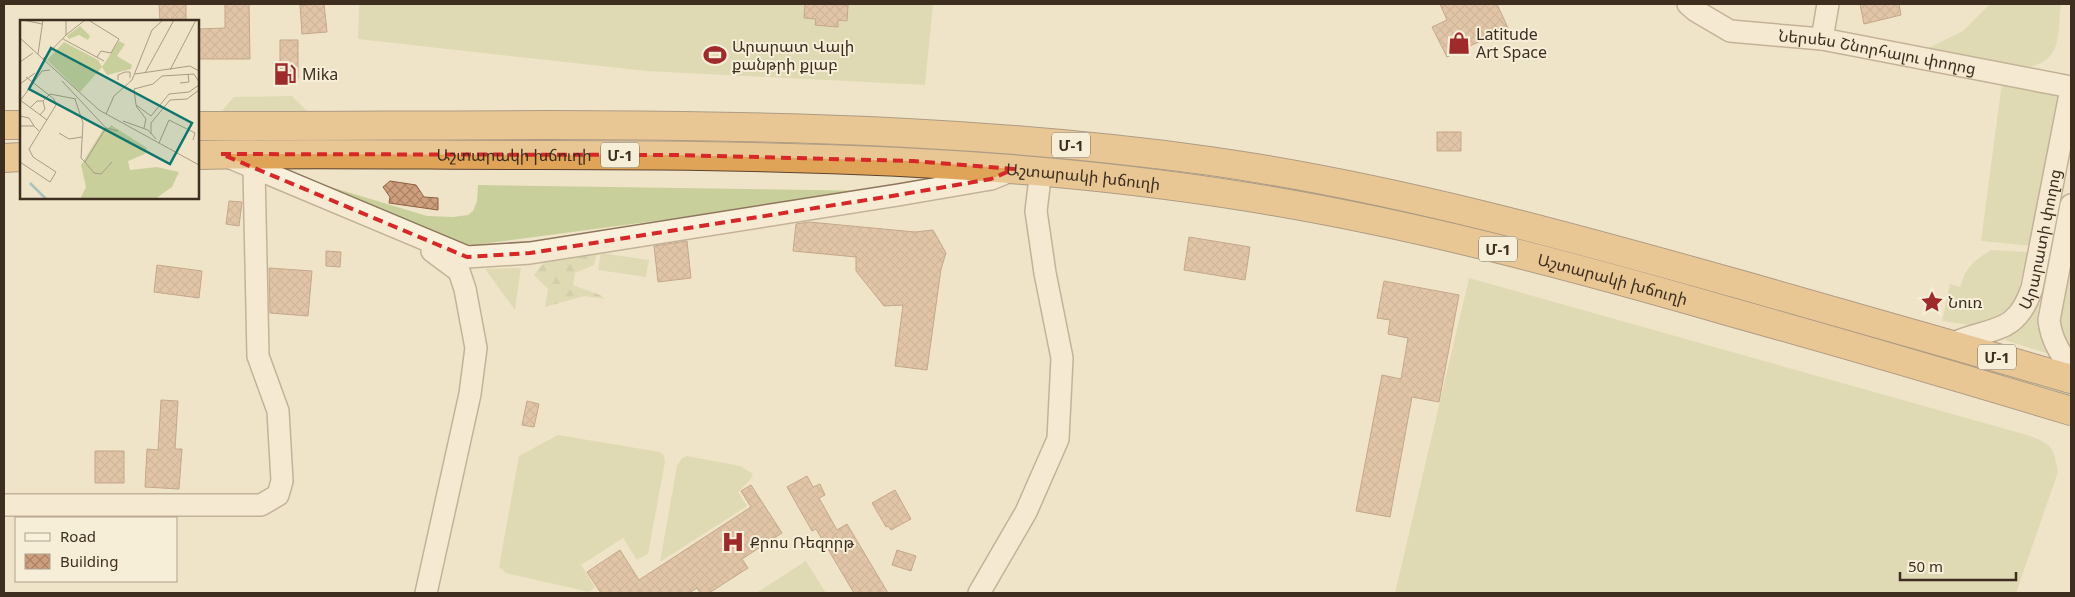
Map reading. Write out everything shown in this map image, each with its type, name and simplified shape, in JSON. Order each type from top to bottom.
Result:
[{"type":"highway","points":[[4,124],[20,125]]},
{"type":"highway","name":"Աշտարակի խճուղի","points":[[199,126],[675,126],[912,132],[1040,142],[1212,162],[1275,171],[1402,196],[1581,240],[1951,344]]},
{"type":"highway","name":"Աշտարակի խճուղի","points":[[209,155],[675,155],[913,161],[1041,170],[1150,182],[1252,197],[1416,228],[1671,294],[2071,411]]},
{"type":"highway","points":[[4,158],[20,158]]},
{"type":"highway","points":[[1671,294],[1678,266]]},
{"type":"highway","name":"Մ-1","points":[[1951,344],[2071,379]]},
{"type":"street","name":"Ներսես Շնորհալու փողոց","points":[[1688,4],[1696,11],[1730,31],[1822,39],[2071,88]]},
{"type":"street","points":[[1822,39],[1828,4]]},
{"type":"street","name":"Արարատի փողոց","points":[[1951,344],[2008,324],[2021,313],[2027,302],[2032,288],[2071,88]]},
{"type":"street","points":[[209,155],[254,169],[468,257],[530,253],[982,181],[1014,169]]},
{"type":"street","points":[[4,505],[261,505],[278,495],[282,481],[278,411],[258,356],[254,169]]},
{"type":"street","points":[[979,593],[1026,512],[1058,439],[1062,358],[1044,273],[1036,211],[1041,170]]},
{"type":"street","name":"Արարատի փողոց","points":[[2071,205],[2049,320],[2054,342],[2071,369]]},
{"type":"street","points":[[403,231],[458,271],[465,289],[476,348],[470,394],[426,593]]},
{"type":"highlighted area","points":[[221,154],[675,155],[913,161],[1014,169],[991,179],[898,195],[530,253],[467,257]]},
{"type":"green space","name":"Արարատ Վալի քանթրի քլաբ","points":[[359,4],[933,4],[925,85],[646,71],[358,39]]},
{"type":"green space","points":[[1990,4],[2061,4],[2057,43],[2048,58],[2029,67],[1926,49],[1963,31]]},
{"type":"green space","points":[[2002,82],[2059,92],[2033,246],[1981,241]]},
{"type":"green space","points":[[292,96],[308,112],[220,113],[234,97]]},
{"type":"green space","points":[[311,181],[427,216],[453,217],[468,215],[473,211],[477,201],[478,185],[881,191],[474,245],[460,243]]},
{"type":"green space","points":[[599,244],[594,265],[575,273],[573,285],[600,295],[605,299],[584,296],[545,307],[548,289],[534,275],[553,251]]},
{"type":"green space","points":[[1991,250],[2027,252],[2016,303],[1999,319],[1969,325],[1942,321],[1950,284],[1960,287],[1971,265]]},
{"type":"green space","points":[[601,253],[649,260],[646,277],[598,270]]},
{"type":"green space","points":[[2068,265],[2071,266],[2071,347],[2064,340],[2059,320],[2059,309]]},
{"type":"green space","points":[[521,268],[515,310],[485,269]]},
{"type":"green space","points":[[1469,278],[2041,440],[2050,447],[2055,456],[2058,472],[2016,593],[1395,593]]},
{"type":"green space","points":[[2044,279],[2037,317],[2039,329],[2049,354],[2005,340],[2018,328]]},
{"type":"green space","points":[[1704,284],[2071,390],[2071,401],[1701,294]]},
{"type":"green space","points":[[558,435],[660,452],[664,456],[665,462],[648,554],[637,560],[623,538],[581,565],[595,587],[589,592],[506,573],[499,567],[519,456]]},
{"type":"green space","points":[[687,456],[740,466],[753,474],[750,480],[738,492],[747,506],[660,562],[677,466],[682,458]]},
{"type":"green space","points":[[806,561],[826,593],[756,593]]},
{"type":"building","points":[[159,4],[186,4],[186,20],[160,20]]},
{"type":"building","points":[[225,4],[249,4],[250,59],[199,59],[199,29],[225,28]]},
{"type":"building","points":[[324,4],[327,32],[302,34],[300,5]]},
{"type":"building","points":[[805,4],[848,5],[847,21],[838,20],[838,27],[815,25],[816,19],[804,18]]},
{"type":"building","name":"Latitude Art Space","points":[[1440,4],[1497,4],[1508,28],[1447,57],[1432,27],[1447,20]]},
{"type":"building","points":[[1860,4],[1899,4],[1901,15],[1864,24]]},
{"type":"building","points":[[280,40],[298,40],[298,79],[280,79]]},
{"type":"building","points":[[1437,132],[1461,132],[1461,151],[1437,151]]},
{"type":"building","points":[[390,181],[416,185],[424,197],[438,198],[438,210],[389,203],[390,197],[383,187]]},
{"type":"building","points":[[229,201],[242,202],[239,226],[226,224]]},
{"type":"building","points":[[809,222],[915,232],[933,230],[946,253],[941,269],[927,370],[895,366],[903,305],[884,306],[856,271],[856,257],[793,251],[796,224]]},
{"type":"building","points":[[1189,237],[1250,247],[1245,280],[1184,270]]},
{"type":"building","points":[[687,241],[691,278],[658,282],[654,246]]},
{"type":"building","points":[[326,251],[341,252],[340,267],[326,266]]},
{"type":"building","points":[[157,265],[202,271],[199,298],[154,292]]},
{"type":"building","points":[[269,268],[312,271],[308,316],[270,313]]},
{"type":"building","points":[[1384,281],[1459,295],[1439,402],[1412,397],[1390,517],[1356,511],[1382,375],[1401,379],[1408,338],[1388,334],[1390,320],[1377,318]]},
{"type":"building","points":[[161,400],[178,401],[175,449],[182,449],[179,489],[145,487],[147,449],[158,450]]},
{"type":"building","points":[[527,401],[539,404],[534,427],[522,425]]},
{"type":"building","points":[[95,451],[124,451],[124,483],[95,483]]},
{"type":"building","points":[[807,476],[813,487],[820,484],[825,495],[819,498],[837,530],[847,524],[888,593],[854,593],[816,529],[812,531],[787,487]]},
{"type":"building","name":"Քրոս Ռեզորթ","points":[[751,485],[782,533],[742,559],[748,568],[709,593],[700,593],[697,588],[689,593],[601,593],[587,572],[620,550],[639,580],[751,507],[741,491]]},
{"type":"building","points":[[895,490],[911,519],[891,530],[888,526],[886,527],[872,503]]},
{"type":"building","points":[[897,550],[916,556],[911,571],[892,565]]},
{"type":"place","name":"Latitude Art Space","points":[[1459,43]]},
{"type":"place","name":"Արարատ Վալի քանթրի քլաբ","points":[[715,55]]},
{"type":"place","name":"Mika","points":[[285,74]]},
{"type":"place","name":"Նուռ","points":[[1932,302]]},
{"type":"place","name":"Քրոս Ռեզորթ","points":[[733,542]]}]
